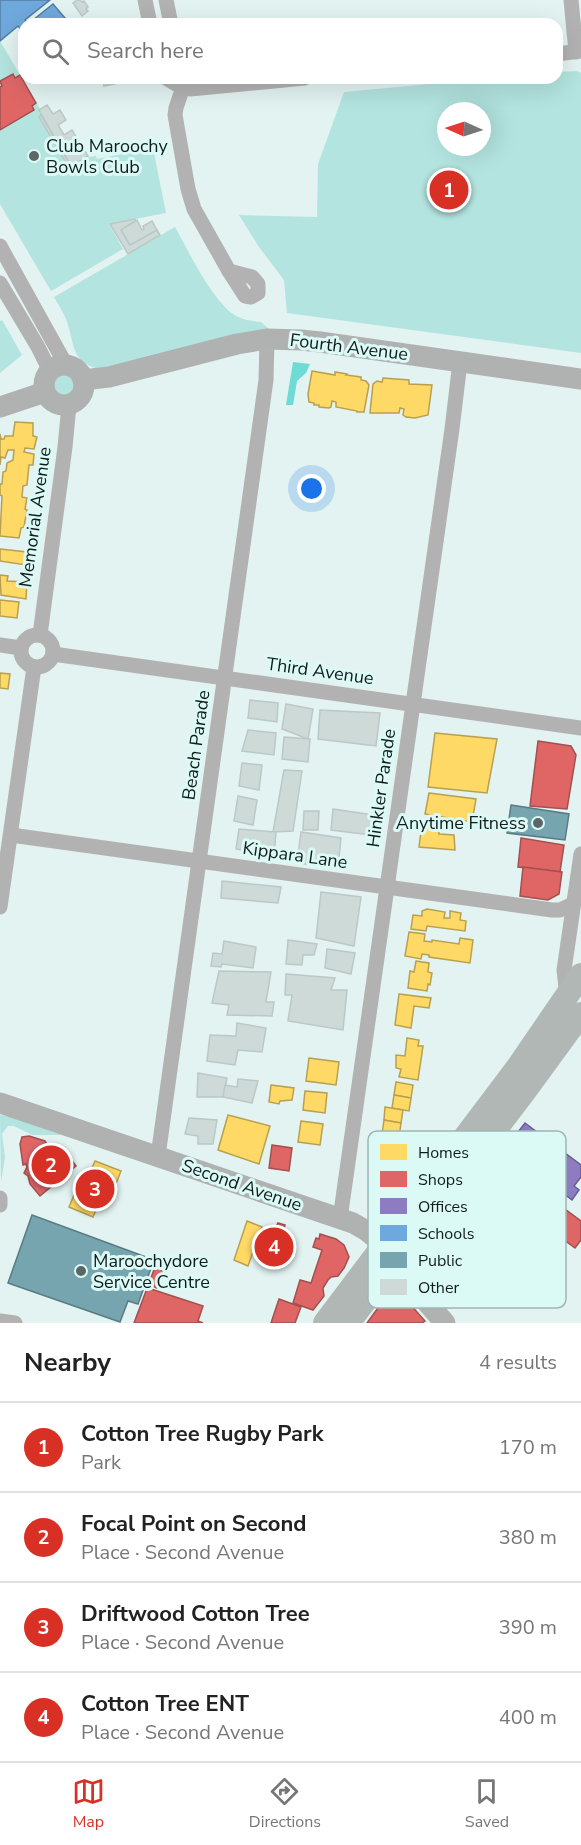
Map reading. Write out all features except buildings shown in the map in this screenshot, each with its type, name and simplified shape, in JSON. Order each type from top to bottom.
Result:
[{"type":"main road","points":[[473,1131],[523,1059],[574,1006],[581,975]]},
{"type":"main road","points":[[325,1323],[368,1277]]},
{"type":"main road","points":[[348,1323],[368,1289]]},
{"type":"street","points":[[146,0],[149,18]]},
{"type":"street","points":[[166,0],[170,18]]},
{"type":"street","points":[[563,53],[579,52],[571,0]]},
{"type":"street","points":[[182,84],[175,115],[188,189],[201,223],[229,271]]},
{"type":"street","points":[[185,84],[197,88],[240,84]]},
{"type":"street","points":[[0,246],[58,368]]},
{"type":"street","points":[[0,283],[38,347],[58,368],[77,370],[83,380],[82,393],[74,403],[69,405],[52,402],[45,392],[44,381],[58,368]]},
{"type":"street","name":"Fourth Avenue","points":[[83,380],[109,377],[237,344],[267,339],[301,340],[581,379]]},
{"type":"street","name":"Beach Parade","points":[[158,1156],[266,380],[267,339]]},
{"type":"street","name":"Hinkler Parade","points":[[340,1219],[452,429],[459,362]]},
{"type":"street","points":[[0,406],[45,392]]},
{"type":"street","name":"Memorial Avenue","points":[[40,635],[69,405]]},
{"type":"street","points":[[40,635],[49,640],[53,654],[44,666],[34,667],[23,658],[21,648],[30,637],[40,635]]},
{"type":"street","points":[[0,645],[21,648]]},
{"type":"street","name":"Third Avenue","points":[[53,654],[581,728]]},
{"type":"street","points":[[0,907],[34,667]]},
{"type":"street","name":"Kippara Lane","points":[[11,835],[552,910],[560,910],[573,904]]},
{"type":"street","points":[[574,1006],[564,970],[581,855]]},
{"type":"street","name":"Second Avenue","points":[[0,1103],[340,1219],[360,1227],[368,1235]]},
{"type":"street","points":[[0,1198],[0,1205]]},
{"type":"street","name":"Second Avenue","points":[[432,1308],[445,1323]]},
{"type":"street","points":[[0,1321],[15,1323]]},
{"type":"shaded area","name":"Club Maroochy Bowls Club","points":[[0,41],[18,72],[18,84],[25,84],[73,165],[79,161],[88,160],[88,157],[96,156],[97,159],[153,148],[166,213],[109,224],[123,249],[51,291],[0,204]]},
{"type":"shaded area","points":[[563,72],[581,73],[581,353],[287,313],[284,280],[239,215],[317,217],[318,164],[344,92],[430,84],[563,84]]},
{"type":"shaded area","points":[[175,227],[201,274],[224,306],[236,316],[261,322],[270,330],[98,369],[82,361],[74,349],[66,319],[54,297]]},
{"type":"shaded area","points":[[2,320],[22,355],[0,373],[0,321]]},
{"type":"shaded area","points":[[64,372],[74,376],[78,386],[74,396],[64,400],[54,396],[50,386],[54,376]]},
{"type":"shaded area","points":[[0,1115],[61,1135],[32,1135],[14,1126],[8,1126],[2,1134],[5,1157],[1,1182]]},
{"type":"water","points":[[293,362],[310,364],[306,373],[297,381],[293,405],[286,405]]},
{"type":"place","name":"Club Maroochy Bowls Club","points":[[34,156]]},
{"type":"place","name":"Cotton Tree Rugby Park","points":[[449,190]]},
{"type":"place","name":"Anytime Fitness","points":[[538,823]]},
{"type":"place","name":"Focal Point on Second","points":[[51,1165]]},
{"type":"place","name":"Driftwood Cotton Tree","points":[[95,1189]]},
{"type":"place","name":"Cotton Tree ENT","points":[[274,1247]]},
{"type":"place","name":"Maroochydore Service Centre","points":[[81,1271]]}]
